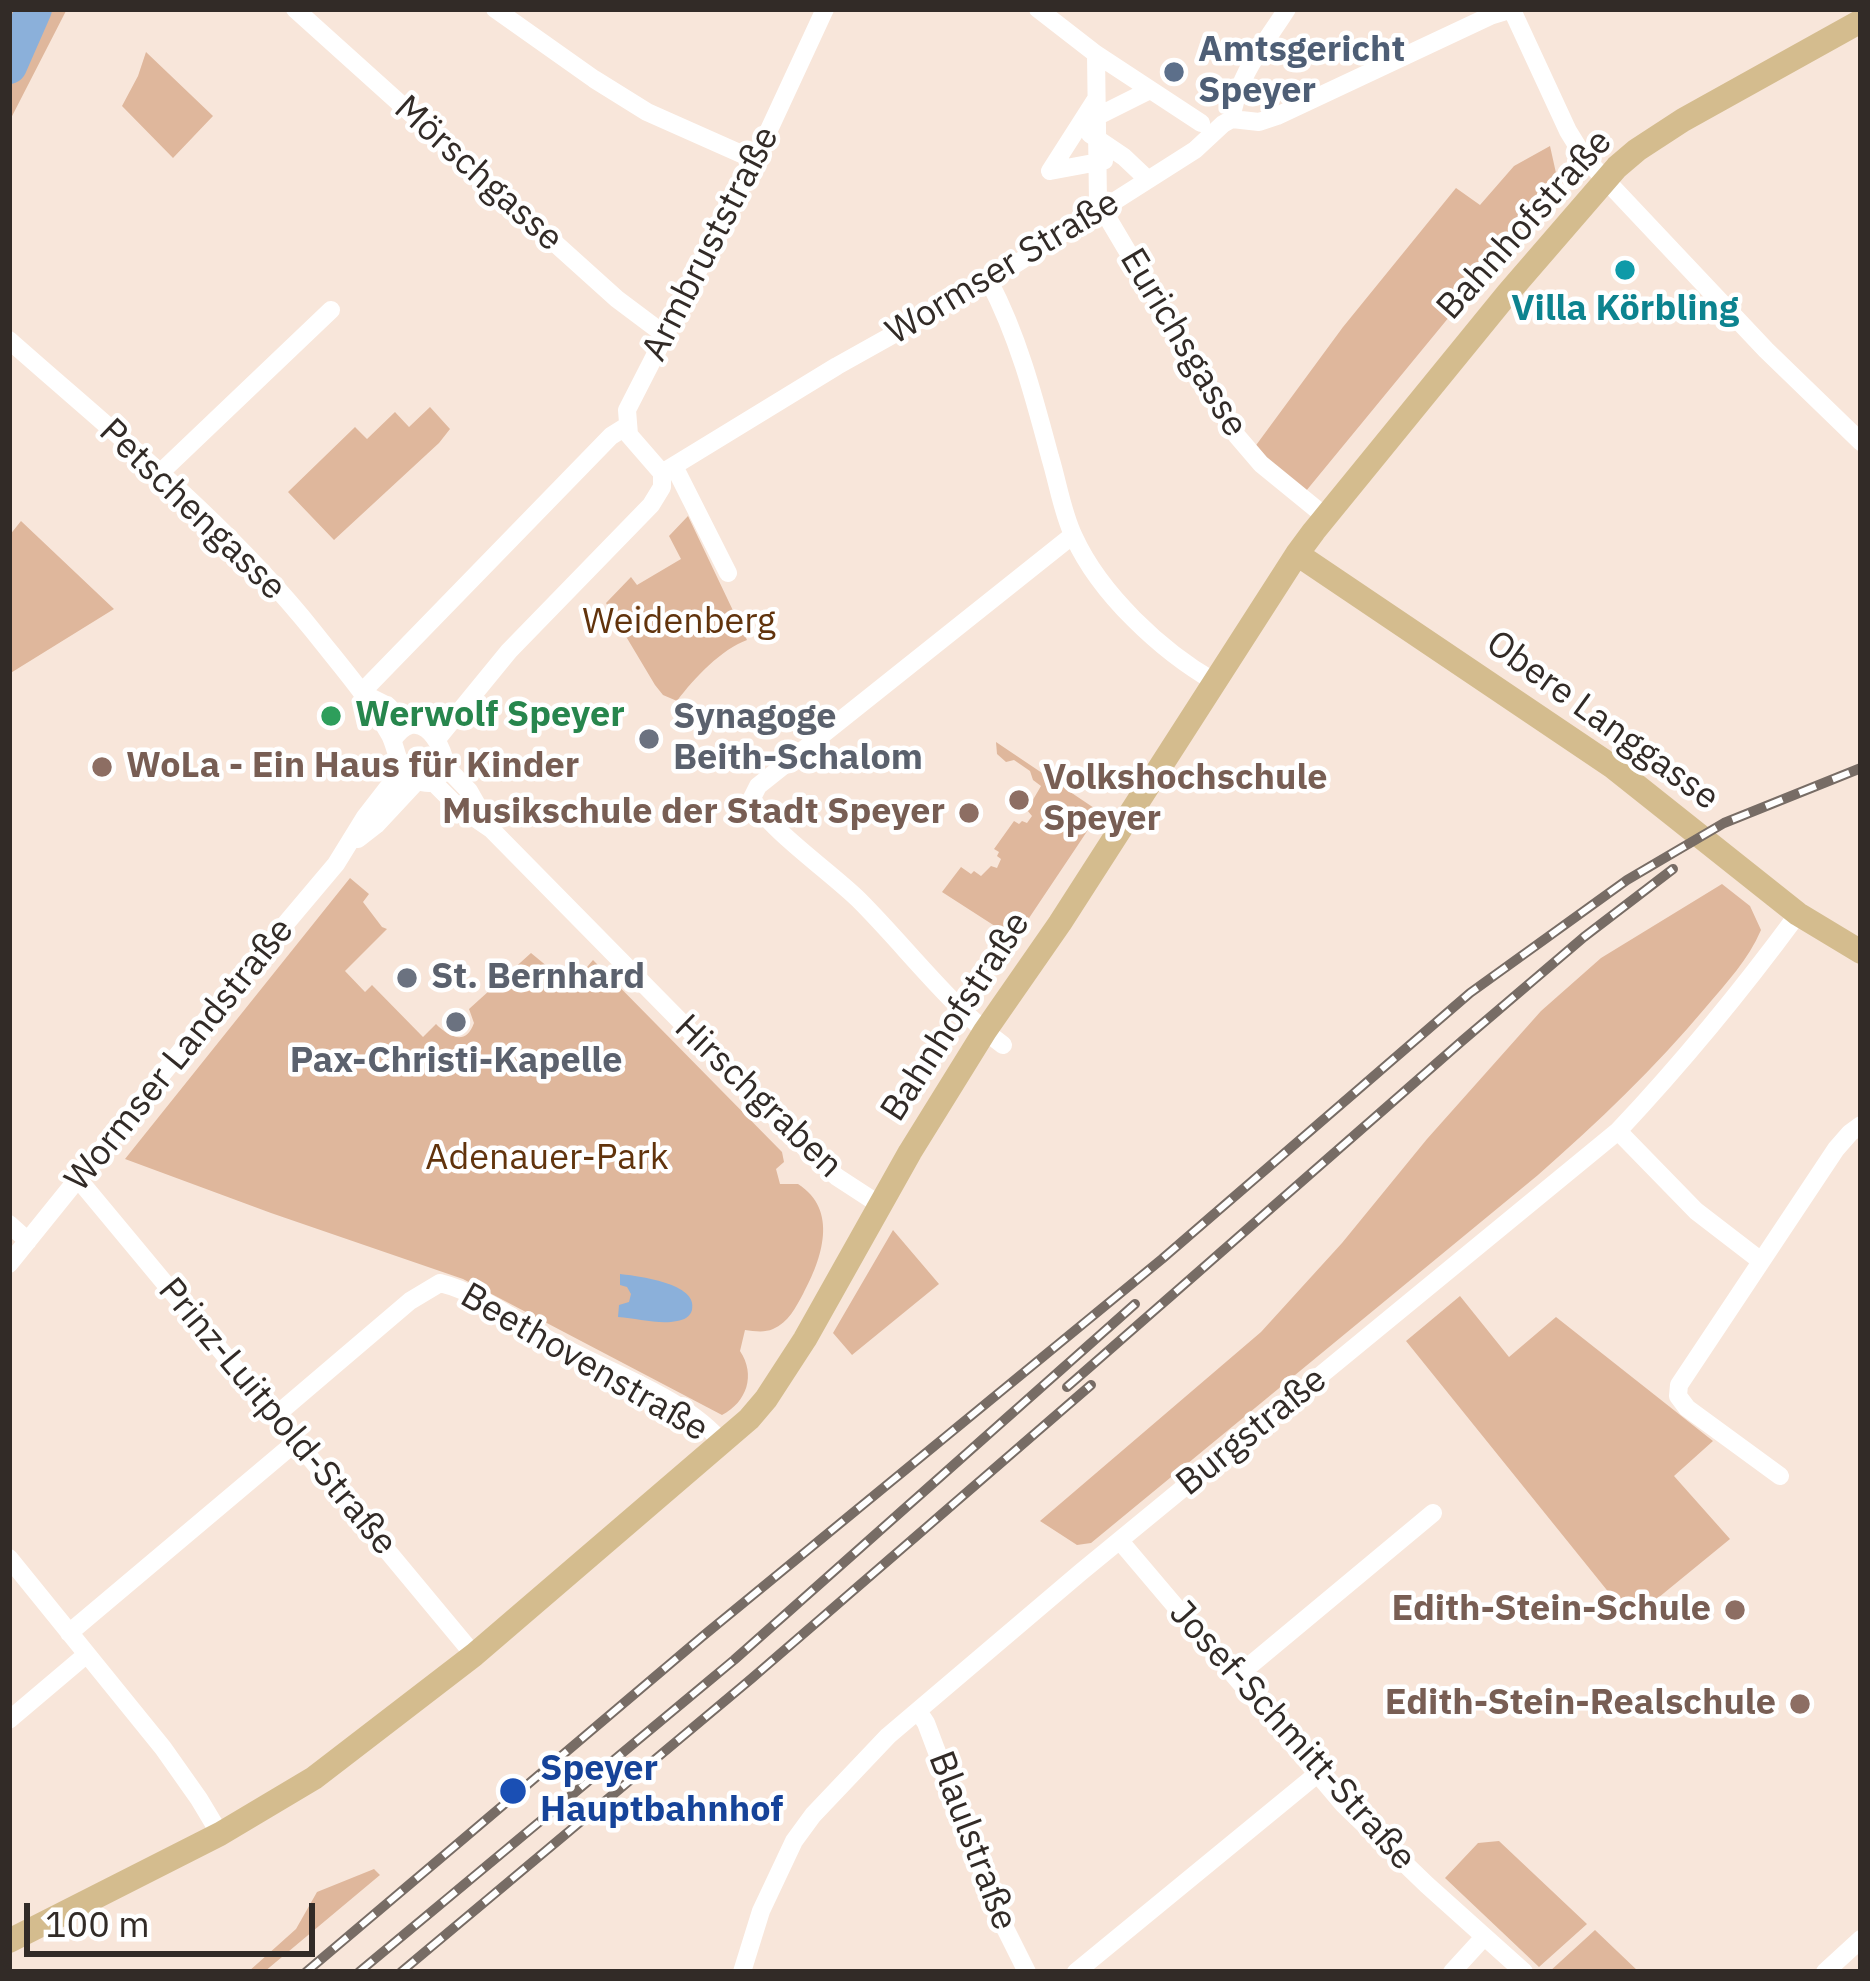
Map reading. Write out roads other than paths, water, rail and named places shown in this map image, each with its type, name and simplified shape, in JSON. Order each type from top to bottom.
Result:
[{"type":"main road","name":"Bahnhofstraße","points":[[10,1940],[220,1834],[314,1778],[474,1655],[723,1444],[766,1400],[880,1205],[994,1038],[1060,923],[1297,554],[1326,517],[1604,180],[1671,127],[1861,21]]},
{"type":"main road","name":"Obere Langgasse","points":[[1297,554],[1592,752],[1798,914],[1861,952]]},
{"type":"street","name":"Mörschgasse","points":[[295,9],[616,299],[664,335]]},
{"type":"street","points":[[495,9],[647,112],[754,160]]},
{"type":"street","name":"Armbruststraße","points":[[626,426],[626,410],[825,9]]},
{"type":"street","name":"Wormser Straße","points":[[668,470],[837,366],[989,281],[1100,206],[1195,150],[1232,119],[1241,85],[1287,9]]},
{"type":"street","points":[[1232,119],[1270,119],[1488,13],[1512,9],[1578,149],[1796,380],[1861,442]]},
{"type":"street","points":[[1047,12],[1096,54],[1202,123]]},
{"type":"street","points":[[1096,54],[1086,116],[1097,139],[1100,206]]},
{"type":"street","points":[[1116,68],[1050,171],[1124,158]]},
{"type":"street","points":[[1086,116],[1150,90]]},
{"type":"street","points":[[1097,139],[1143,176]]},
{"type":"street","name":"Eurichsgasse","points":[[1100,206],[1237,436],[1261,464],[1326,517]]},
{"type":"street","points":[[989,281],[1021,355],[1072,535],[1109,590],[1144,630],[1215,682]]},
{"type":"street","points":[[160,473],[332,310]]},
{"type":"street","name":"Petschengasse","points":[[11,345],[160,473],[272,582],[362,692],[388,706],[416,733]]},
{"type":"street","points":[[362,692],[611,436],[626,426],[634,442],[668,470],[728,573]]},
{"type":"street","points":[[416,733],[443,752],[425,775],[395,753],[416,733],[462,706],[641,516],[668,470]]},
{"type":"street","points":[[994,1038],[856,897],[755,806],[753,791],[1072,535]]},
{"type":"street","name":"Hirschgraben","points":[[425,775],[491,829],[814,1157],[880,1205]]},
{"type":"street","name":"Wormser Landstraße","points":[[9,1264],[350,846],[425,775]]},
{"type":"street","name":"Burgstraße","points":[[742,1972],[761,1911],[794,1841],[888,1736],[1618,1130],[1708,1030],[1798,914]]},
{"type":"street","points":[[1780,1476],[1687,1408],[1678,1396],[1679,1385],[1836,1149],[1861,1125]]},
{"type":"street","points":[[1618,1130],[1696,1211],[1761,1261]]},
{"type":"street","name":"Prinz-Luitpold-Straße","points":[[79,1180],[474,1655]]},
{"type":"street","points":[[9,1224],[28,1241]]},
{"type":"street","name":"Beethovenstraße","points":[[275,1416],[410,1301],[440,1283],[457,1287],[687,1412],[723,1444]]},
{"type":"street","points":[[69,1633],[296,1441]]},
{"type":"street","points":[[1236,1677],[1433,1514]]},
{"type":"street","name":"Josef-Schmitt-Straße","points":[[1120,1540],[1343,1804],[1524,1972]]},
{"type":"street","points":[[9,1558],[192,1787],[220,1834]]},
{"type":"street","points":[[9,1720],[87,1654]]},
{"type":"street","name":"Blaulstraße","points":[[918,1711],[998,1914],[1027,1972]]},
{"type":"street","points":[[1076,1972],[1316,1775]]},
{"type":"street","points":[[1452,1972],[1484,1937]]},
{"type":"street","points":[[1825,1972],[1861,1940]]},
{"type":"water","points":[[620,1274],[677,1287],[692,1301],[691,1312],[670,1322],[618,1317],[619,1305],[629,1302],[631,1294],[620,1285]]},
{"type":"waterway","points":[[9,66],[34,9]]},
{"type":"railway","points":[[306,1972],[703,1636],[1162,1259],[1470,993],[1627,880],[1724,823],[1861,768]]},
{"type":"railway","points":[[1067,1387],[1462,1041],[1673,869]]},
{"type":"railway","points":[[359,1972],[734,1660],[1135,1304]]},
{"type":"railway","points":[[401,1972],[751,1679],[1091,1385]]},
{"type":"place","name":"Amtsgericht Speyer","points":[[1174,72]]},
{"type":"place","name":"Villa Körbling","points":[[1625,270]]},
{"type":"place","name":"Werwolf Speyer","points":[[331,716]]},
{"type":"place","name":"Synagoge Beith-Schalom","points":[[649,739]]},
{"type":"place","name":"WoLa - Ein Haus für Kinder","points":[[102,767]]},
{"type":"place","name":"Volkshochschule Speyer","points":[[1019,800]]},
{"type":"place","name":"Musikschule der Stadt Speyer","points":[[969,813]]},
{"type":"place","name":"St. Bernhard","points":[[407,978]]},
{"type":"place","name":"Pax-Christi-Kapelle","points":[[456,1022]]},
{"type":"place","name":"Edith-Stein-Schule","points":[[1735,1610]]},
{"type":"place","name":"Edith-Stein-Realschule","points":[[1800,1704]]},
{"type":"place","name":"Speyer Hauptbahnhof","points":[[513,1791]]},
{"type":"park label","name":"Weidenberg","points":[[679,623]]},
{"type":"park label","name":"Adenauer-Park","points":[[547,1159]]}]
